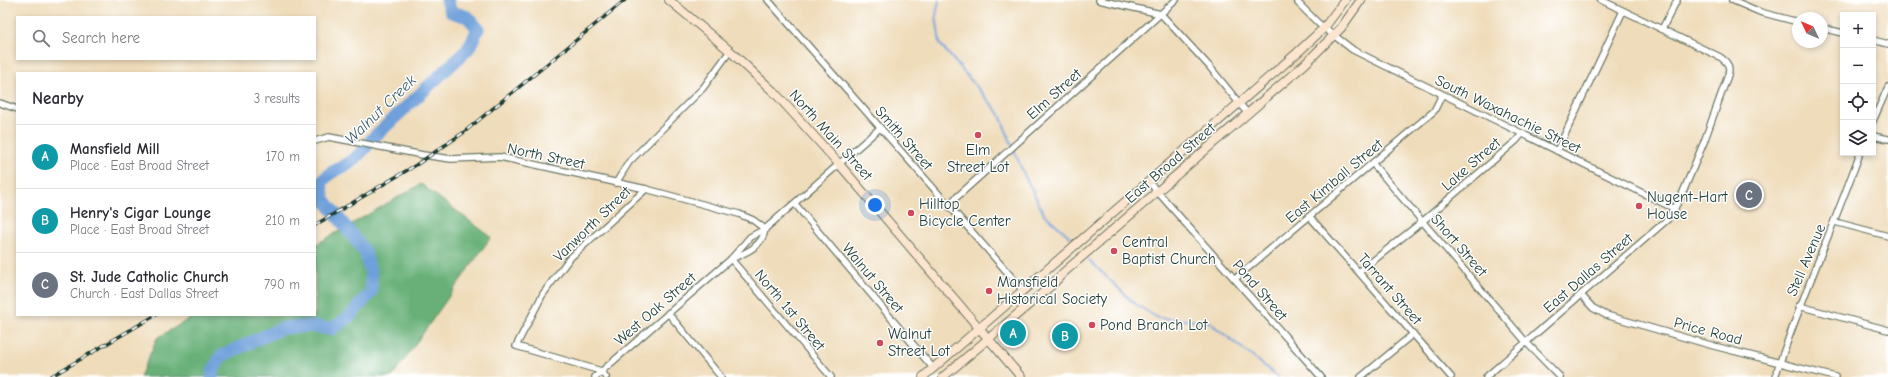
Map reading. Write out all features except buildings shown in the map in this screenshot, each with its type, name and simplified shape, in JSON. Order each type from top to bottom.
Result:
[{"type":"main road","name":"North Main Street","points":[[669,0],[730,51],[775,93],[840,165],[1021,377]]},
{"type":"main road","name":"East Broad Street","points":[[923,377],[1239,104],[1324,28],[1345,0]]},
{"type":"main road","name":"East Broad Street","points":[[943,377],[1052,285],[1063,273],[1103,238],[1305,64],[1341,28],[1361,0]]},
{"type":"main road","points":[[1095,228],[1103,238]]},
{"type":"main road","points":[[1054,263],[1063,273]]},
{"type":"street","name":"Smith Street","points":[[768,0],[1023,290]]},
{"type":"street","points":[[1099,0],[1161,14],[1209,66],[1248,114]]},
{"type":"street","name":"Elm Street","points":[[948,205],[1176,0]]},
{"type":"street","points":[[1601,0],[1662,29],[1677,0]]},
{"type":"street","points":[[1732,0],[1760,12],[1792,20]]},
{"type":"street","name":"South Waxahachie Street","points":[[1298,3],[1324,28],[1355,51],[1675,209]]},
{"type":"street","points":[[1557,151],[1623,11]]},
{"type":"street","name":"East Dallas Street","points":[[1486,377],[1658,229],[1675,209],[1706,136],[1730,70],[1728,64],[1720,57],[1662,29]]},
{"type":"street","points":[[1828,29],[1840,32]]},
{"type":"street","points":[[1876,41],[1888,44]]},
{"type":"street","name":"Vanworth Street","points":[[616,183],[629,162],[703,88],[730,51]]},
{"type":"street","points":[[1873,120],[1888,87]]},
{"type":"street","name":"East Kimball Street","points":[[1235,279],[1434,111],[1442,95]]},
{"type":"street","points":[[0,103],[16,109]]},
{"type":"street","name":"West Oak Street","points":[[595,377],[731,259],[750,237],[766,229],[880,128]]},
{"type":"street","name":"Lake Street","points":[[1359,272],[1423,221],[1516,142],[1522,134]]},
{"type":"street","name":"North Street","points":[[316,141],[329,137],[344,139],[451,159],[500,157],[646,189],[739,214],[753,220],[766,229]]},
{"type":"street","points":[[1876,137],[1888,139]]},
{"type":"street","name":"Stell Avenue","points":[[1775,377],[1799,306],[1835,222],[1859,156]]},
{"type":"street","name":"Short Street","points":[[1373,164],[1526,342],[1560,377]]},
{"type":"street","name":"Pond Street","points":[[1149,182],[1321,377]]},
{"type":"street","name":"Vanworth Street","points":[[601,371],[516,346],[543,294],[569,259],[646,189]]},
{"type":"street","name":"Walnut Street","points":[[795,204],[933,368]]},
{"type":"street","name":"Tarrant Street","points":[[1310,217],[1451,377]]},
{"type":"street","points":[[1835,222],[1888,236]]},
{"type":"street","name":"West Oak Street","points":[[731,259],[746,253],[756,246],[764,236],[766,229]]},
{"type":"street","name":"North 1st Street","points":[[731,259],[831,377]]},
{"type":"street","name":"Price Road","points":[[1581,295],[1594,308],[1606,315],[1835,377]]},
{"type":"street","points":[[1799,306],[1888,330]]},
{"type":"street","points":[[668,313],[721,377]]},
{"type":"street","points":[[1360,377],[1413,334]]},
{"type":"street","points":[[601,371],[606,377]]},
{"type":"green space","points":[[421,184],[491,237],[392,377],[140,377],[157,338],[194,316],[316,316],[316,244]]},
{"type":"waterway","name":"Walnut Creek","points":[[212,377],[213,371],[221,356],[282,328],[309,326],[332,329],[349,317],[371,292],[371,274],[365,252],[324,199],[321,184],[327,176],[349,163],[364,150],[371,140],[468,49],[478,29],[468,17],[451,12],[447,0]]},
{"type":"waterway","points":[[939,0],[936,15],[940,44],[999,113],[1023,172],[1044,214],[1070,237]]},
{"type":"waterway","points":[[1089,260],[1135,304],[1158,318],[1209,322],[1278,377]]},
{"type":"railway","points":[[316,224],[416,165],[463,133],[625,0]]},
{"type":"railway","points":[[50,377],[154,316]]},
{"type":"place","name":"Elm Street Lot","points":[[978,135]]},
{"type":"place","name":"St. Jude Catholic Church","points":[[1749,195]]},
{"type":"place","name":"Nugent-Hart House","points":[[1639,206]]},
{"type":"place","name":"Hilltop Bicycle Center","points":[[911,213]]},
{"type":"place","name":"Central Baptist Church","points":[[1114,251]]},
{"type":"place","name":"Mansfield Historical Society","points":[[989,291]]},
{"type":"place","name":"Pond Branch Lot","points":[[1092,325]]},
{"type":"place","name":"Mansfield Mill","points":[[1013,333]]},
{"type":"place","name":"Henry's Cigar Lounge","points":[[1065,336]]},
{"type":"place","name":"Walnut Street Lot","points":[[880,343]]}]
